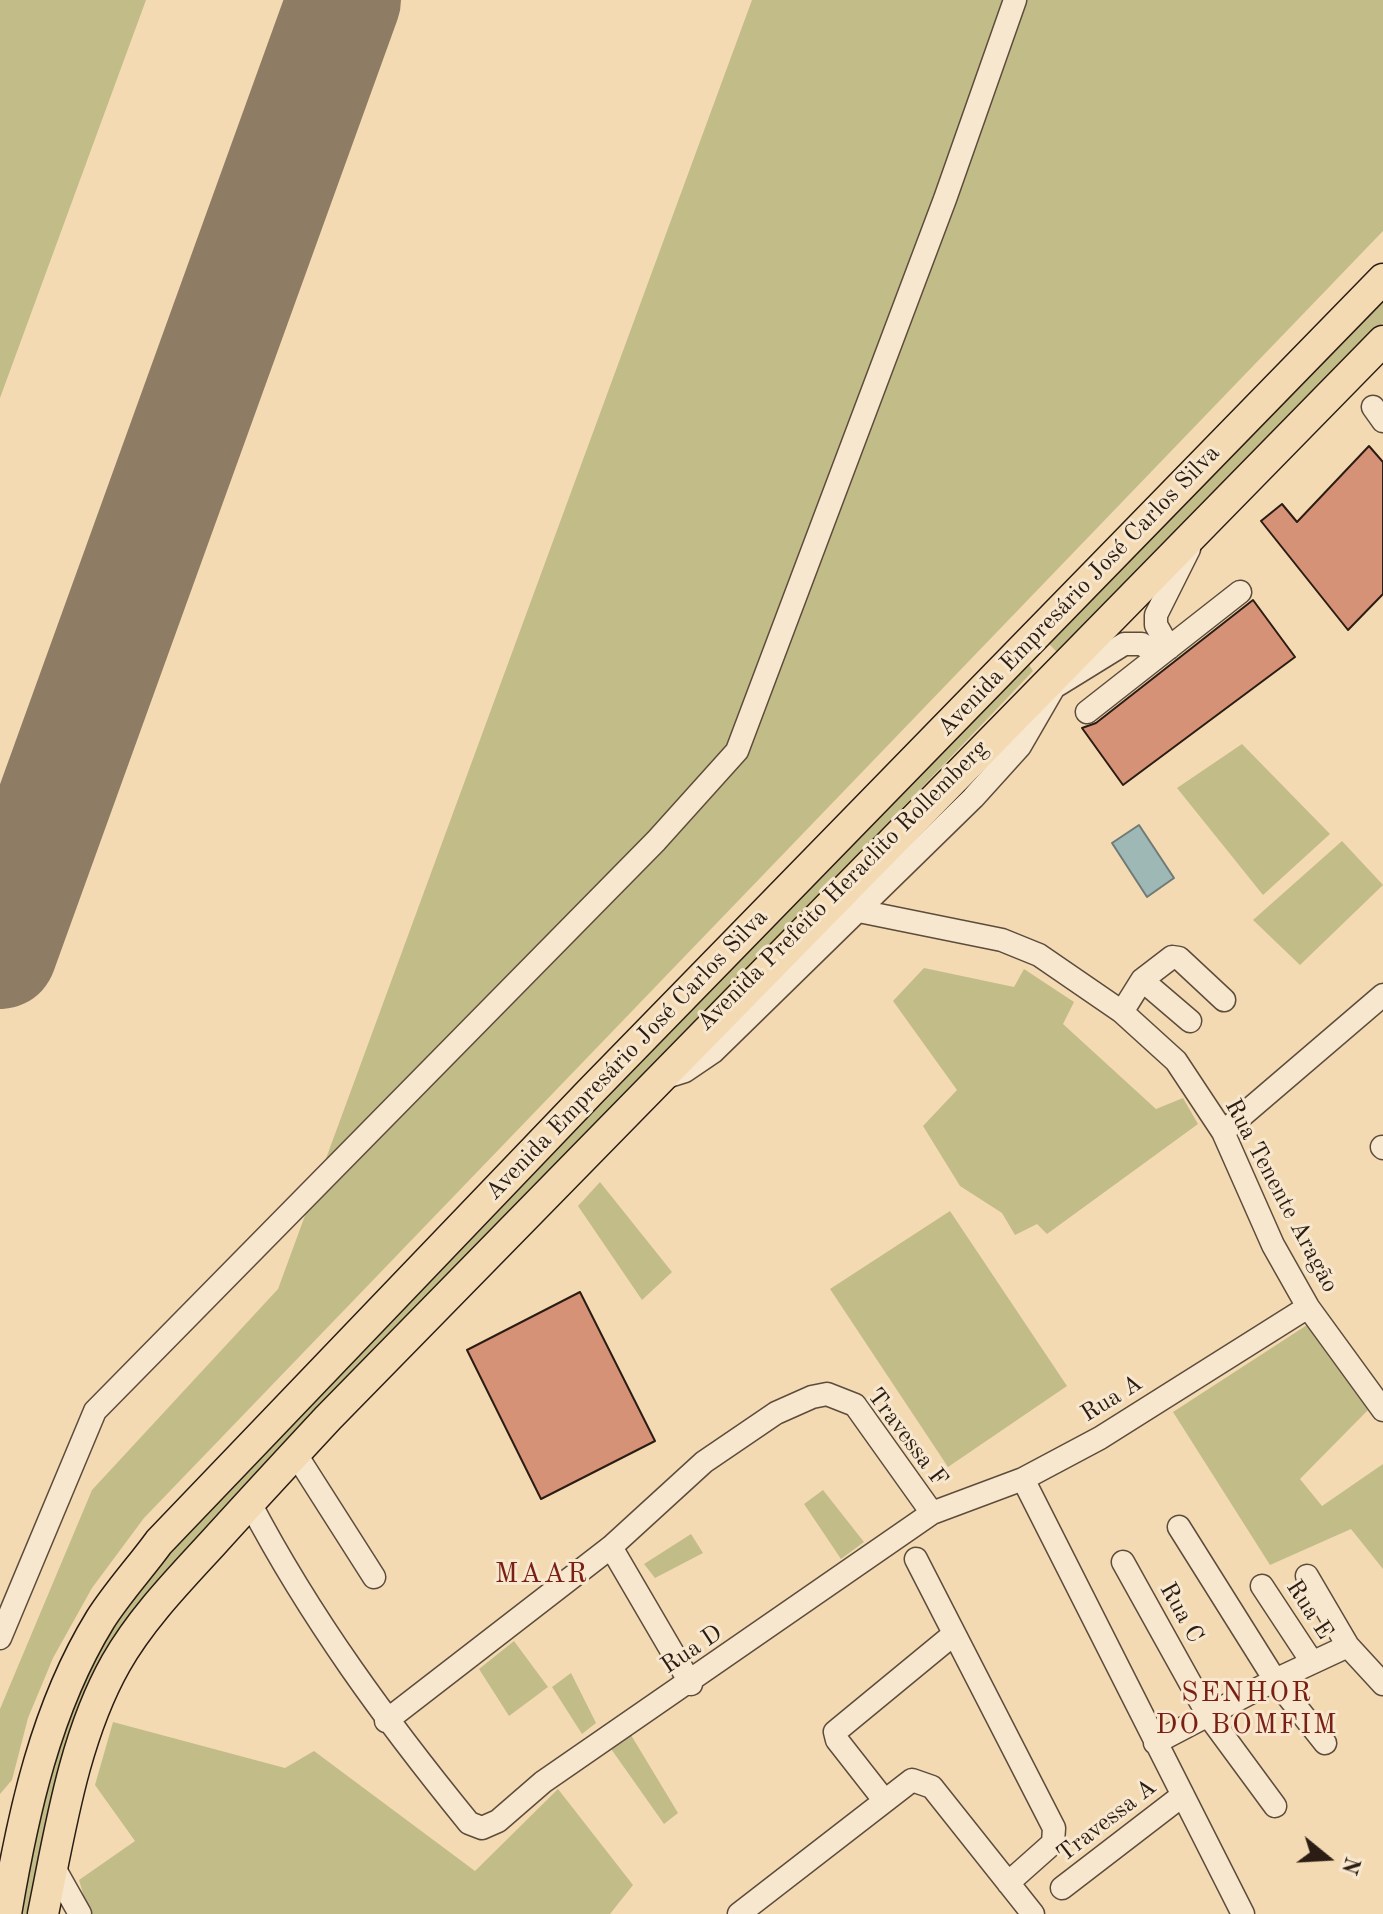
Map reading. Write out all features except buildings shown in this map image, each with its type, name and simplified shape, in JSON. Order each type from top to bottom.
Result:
[{"type":"main road","name":"Avenida Empresário José Carlos Silva","points":[[6,1914],[8,1869],[42,1751],[66,1685],[101,1619],[159,1542],[582,1101],[1383,279]]},
{"type":"main road","name":"Avenida Empresário José Carlos Silva","points":[[43,1914],[81,1750],[116,1663],[139,1628],[295,1453],[661,1078],[925,827],[1057,676],[1383,341]]},
{"type":"main road","points":[[1029,643],[1041,650],[1057,676]]},
{"type":"street","points":[[0,1638],[95,1411],[656,841],[737,751],[940,213],[1015,0]]},
{"type":"street","points":[[1164,652],[1156,615],[1203,523]]},
{"type":"street","points":[[1087,712],[1240,592]]},
{"type":"street","points":[[1057,676],[1124,644],[1142,644],[1164,652]]},
{"type":"street","name":"Avenida Prefeito Heraclito Rollemberg","points":[[661,1078],[704,1071],[859,911],[925,827]]},
{"type":"street","name":"Rua Tenente Aragão","points":[[859,911],[1002,940],[1039,955],[1122,1012],[1176,1061],[1223,1132],[1273,1245],[1308,1307],[1383,1410]]},
{"type":"street","points":[[1122,1012],[1142,980],[1155,966],[1176,957],[1224,1000]]},
{"type":"street","points":[[1142,980],[1190,1021]]},
{"type":"street","points":[[1223,1132],[1383,995]]},
{"type":"street","name":"Rua A","points":[[932,1513],[1023,1479],[1100,1438],[1308,1307]]},
{"type":"street","name":"Travessa F","points":[[611,1547],[704,1462],[776,1413],[812,1397],[827,1394],[840,1396],[855,1405],[932,1513]]},
{"type":"street","points":[[295,1453],[374,1577]]},
{"type":"street","points":[[1023,1479],[1243,1914]]},
{"type":"street","points":[[250,1503],[287,1574],[386,1721],[611,1547],[691,1684]]},
{"type":"street","name":"Rua D","points":[[386,1721],[469,1823],[482,1828],[498,1821],[543,1782],[620,1728],[691,1684],[932,1513]]},
{"type":"street","points":[[1179,1527],[1275,1680],[1325,1743]]},
{"type":"street","points":[[916,1559],[1054,1828],[1053,1843],[1008,1883]]},
{"type":"street","name":"Rua C","points":[[1123,1562],[1208,1715],[1275,1806]]},
{"type":"street","points":[[1307,1576],[1348,1646],[1383,1684]]},
{"type":"street","name":"Rua E","points":[[1262,1586],[1312,1662]]},
{"type":"street","points":[[884,1800],[837,1740],[835,1732],[954,1634]]},
{"type":"street","points":[[1155,1743],[1275,1680],[1348,1646]]},
{"type":"street","points":[[739,1914],[912,1780],[932,1787],[1033,1914]]},
{"type":"street","name":"Travessa A","points":[[1062,1888],[1183,1795]]},
{"type":"street","points":[[53,1866],[80,1914]]},
{"type":"shaded area","points":[[0,0],[146,0],[0,398]]},
{"type":"shaded area","points":[[752,0],[1383,0],[1383,231],[144,1518],[92,1588],[53,1658],[28,1718],[12,1780],[0,1794],[0,1709],[92,1490],[278,1289]]},
{"type":"shaded area","points":[[1383,295],[1383,323],[1058,653],[1045,640]]},
{"type":"shaded area","points":[[1026,660],[1033,671],[134,1613],[35,1914],[14,1914],[49,1754],[109,1620],[236,1472]]},
{"type":"shaded area","points":[[1242,744],[1330,834],[1263,895],[1177,788]]},
{"type":"shaded area","points":[[1342,841],[1383,885],[1300,965],[1253,920]]},
{"type":"shaded area","points":[[924,968],[1014,987],[1024,969],[1074,1002],[1063,1024],[1156,1109],[1183,1098],[1198,1124],[1047,1234],[1037,1224],[1015,1235],[1002,1213],[960,1186],[923,1126],[957,1090],[893,1001]]},
{"type":"shaded area","points":[[600,1182],[672,1272],[642,1300],[578,1206]]},
{"type":"shaded area","points":[[950,1211],[1067,1386],[948,1467],[830,1289]]},
{"type":"shaded area","points":[[1307,1325],[1368,1410],[1300,1479],[1322,1506],[1383,1464],[1383,1569],[1351,1529],[1270,1565],[1173,1412]]},
{"type":"shaded area","points":[[823,1490],[864,1542],[841,1559],[804,1504]]},
{"type":"shaded area","points":[[691,1534],[703,1553],[655,1578],[644,1564]]},
{"type":"shaded area","points":[[514,1641],[548,1687],[509,1716],[479,1669]]},
{"type":"shaded area","points":[[571,1673],[596,1723],[582,1734],[552,1687]]},
{"type":"shaded area","points":[[113,1722],[285,1768],[314,1751],[475,1871],[558,1789],[633,1885],[610,1914],[89,1914],[79,1880],[135,1841],[95,1785]]},
{"type":"shaded area","points":[[631,1735],[678,1813],[664,1824],[609,1746]]},
{"type":"water","points":[[1139,825],[1174,878],[1147,897],[1112,843]]},
{"type":"taxiway","points":[[0,921],[36,849]]},
{"type":"runway","points":[[0,952],[344,0]]},
{"type":"district","name":"MAAR","points":[[542,1575]]},
{"type":"district","name":"SENHOR DO BOMFIM","points":[[1247,1710]]}]
